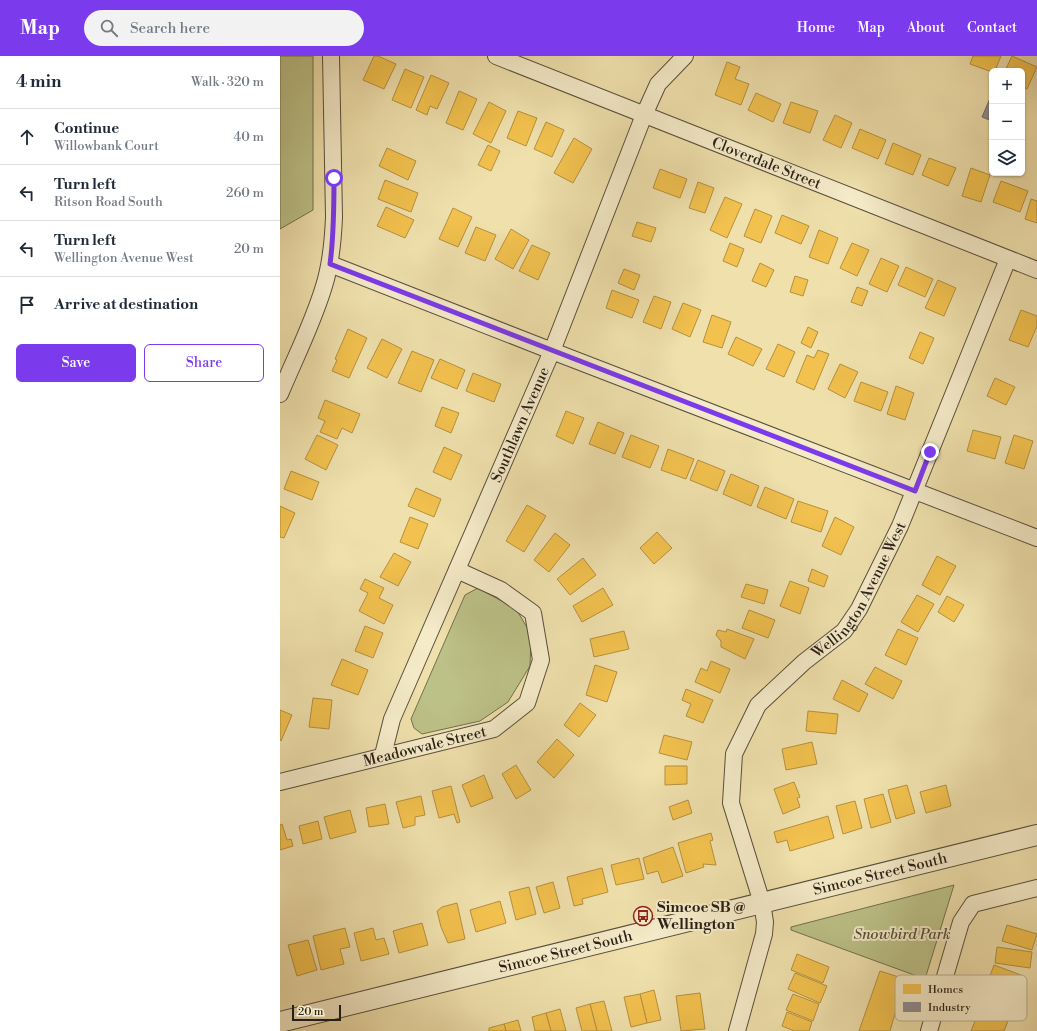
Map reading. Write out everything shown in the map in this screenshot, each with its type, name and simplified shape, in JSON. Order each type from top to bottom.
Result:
[{"type":"street","points":[[280,394],[324,287],[330,264],[334,217],[331,56]]},
{"type":"street","name":"Cloverdale Street","points":[[496,56],[644,116],[1037,270]]},
{"type":"street","name":"Southlawn Avenue","points":[[383,755],[392,719],[552,351],[644,116],[658,84],[685,56]]},
{"type":"street","name":"Wellington Avenue West","points":[[737,1031],[764,934],[765,922],[762,903],[731,803],[734,754],[758,705],[804,662],[844,631],[859,609],[900,526],[915,491],[1008,259]]},
{"type":"street","points":[[330,264],[1037,538]]},
{"type":"street","name":"Meadowvale Street","points":[[280,782],[383,755],[494,729],[527,703],[541,660],[533,613],[501,590],[457,570]]},
{"type":"street","name":"Simcoe Street South","points":[[280,1022],[1037,835]]},
{"type":"street","points":[[945,975],[961,922],[973,904],[1037,888]]},
{"type":"street","points":[[929,1031],[932,1021]]},
{"type":"green space","points":[[280,56],[313,56],[313,210],[280,229]]},
{"type":"green space","points":[[478,588],[516,609],[531,634],[530,666],[508,702],[480,721],[422,734],[414,728],[411,719],[465,595]]},
{"type":"green space","name":"Snowbird Park","points":[[954,885],[926,975],[914,975],[791,930],[791,927]]},
{"type":"building: Homes","points":[[374,56],[378,56],[396,64],[384,89],[363,80]]},
{"type":"building: Homes","points":[[973,56],[1001,56],[996,68],[989,68],[989,71],[970,64]]},
{"type":"building: Homes","points":[[1012,56],[1037,67],[1027,89],[1025,88],[1025,68],[1006,68]]},
{"type":"building: Homes","points":[[727,62],[740,67],[735,79],[749,84],[741,105],[715,95]]},
{"type":"building: Homes","points":[[405,69],[424,77],[411,108],[392,100]]},
{"type":"building: Homes","points":[[431,75],[449,83],[437,109],[430,106],[427,115],[416,110]]},
{"type":"building: Homes","points":[[459,91],[477,99],[463,130],[446,123]]},
{"type":"building: Homes","points":[[756,93],[781,104],[773,122],[748,110]]},
{"type":"building: Homes","points":[[489,102],[506,111],[491,143],[473,134]]},
{"type":"building: Homes","points":[[791,102],[818,111],[810,133],[783,123]]},
{"type":"building: Homes","points":[[518,111],[537,118],[526,146],[507,138]]},
{"type":"building: Homes","points":[[835,115],[852,123],[841,148],[823,140]]},
{"type":"building: Homes","points":[[546,122],[564,130],[552,157],[534,149]]},
{"type":"building: Homes","points":[[860,129],[886,140],[878,159],[852,148]]},
{"type":"building: Homes","points":[[574,138],[592,149],[573,183],[554,173]]},
{"type":"building: Homes","points":[[893,143],[921,155],[913,175],[885,164]]},
{"type":"building: Homes","points":[[488,145],[500,151],[491,171],[478,165]]},
{"type":"building: Homes","points":[[387,148],[416,161],[408,180],[379,166]]},
{"type":"building: Homes","points":[[929,158],[956,168],[948,186],[922,175]]},
{"type":"building: Homes","points":[[971,168],[989,175],[981,202],[962,196]]},
{"type":"building: Homes","points":[[660,169],[687,179],[680,198],[653,188]]},
{"type":"building: Homes","points":[[385,180],[418,193],[411,212],[378,199]]},
{"type":"building: Homes","points":[[1001,181],[1028,191],[1020,212],[993,202]]},
{"type":"building: Homes","points":[[698,182],[714,188],[705,213],[689,208]]},
{"type":"building: Homes","points":[[725,197],[742,204],[727,238],[710,230]]},
{"type":"building: Homes","points":[[1031,199],[1037,201],[1037,223],[1025,219]]},
{"type":"building: Homes","points":[[386,207],[414,220],[405,238],[377,226]]},
{"type":"building: Homes","points":[[453,208],[472,217],[458,247],[439,239]]},
{"type":"building: Homes","points":[[755,209],[772,216],[761,243],[744,236]]},
{"type":"building: Homes","points":[[782,215],[809,226],[801,244],[775,233]]},
{"type":"building: Homes","points":[[637,222],[656,228],[651,242],[632,236]]},
{"type":"building: Homes","points":[[476,227],[496,235],[485,261],[465,253]]},
{"type":"building: Homes","points":[[511,229],[529,240],[513,269],[495,259]]},
{"type":"building: Homes","points":[[819,230],[838,238],[828,264],[809,257]]},
{"type":"building: Homes","points":[[730,243],[744,249],[737,267],[723,261]]},
{"type":"building: Homes","points":[[852,243],[869,250],[857,276],[840,268]]},
{"type":"building: Homes","points":[[532,245],[550,253],[538,280],[519,271]]},
{"type":"building: Homes","points":[[881,258],[899,266],[887,292],[869,284]]},
{"type":"building: Homes","points":[[760,263],[774,270],[766,287],[752,281]]},
{"type":"building: Homes","points":[[906,267],[933,279],[925,297],[898,285]]},
{"type":"building: Homes","points":[[624,269],[640,275],[634,290],[618,283]]},
{"type":"building: Homes","points":[[795,276],[808,280],[803,296],[790,292]]},
{"type":"building: Homes","points":[[938,280],[956,288],[944,316],[925,308]]},
{"type":"building: Homes","points":[[857,287],[868,291],[862,306],[851,302]]},
{"type":"building: Homes","points":[[612,290],[639,300],[632,318],[606,308]]},
{"type":"building: Homes","points":[[654,296],[671,302],[661,329],[643,322]]},
{"type":"building: Homes","points":[[683,303],[701,310],[690,337],[672,329]]},
{"type":"building: Homes","points":[[1021,310],[1037,316],[1037,326],[1028,347],[1009,340]]},
{"type":"building: Homes","points":[[712,315],[731,322],[722,348],[703,342]]},
{"type":"building: Homes","points":[[808,327],[818,332],[811,348],[801,343]]},
{"type":"building: Homes","points":[[348,329],[367,338],[349,378],[332,371],[337,360],[335,359]]},
{"type":"building: Homes","points":[[920,332],[934,338],[923,364],[909,358]]},
{"type":"building: Homes","points":[[736,337],[762,349],[753,366],[728,354]]},
{"type":"building: Homes","points":[[382,339],[402,349],[387,378],[367,368]]},
{"type":"building: Homes","points":[[778,344],[795,352],[784,377],[766,369]]},
{"type":"building: Homes","points":[[818,350],[829,354],[814,390],[796,382],[807,355],[814,358]]},
{"type":"building: Homes","points":[[412,351],[434,360],[421,392],[398,383]]},
{"type":"building: Homes","points":[[440,359],[465,370],[457,389],[431,378]]},
{"type":"building: Homes","points":[[840,364],[858,372],[845,398],[828,389]]},
{"type":"building: Homes","points":[[473,373],[501,384],[494,402],[466,391]]},
{"type":"building: Homes","points":[[995,378],[1015,387],[1006,405],[987,396]]},
{"type":"building: Homes","points":[[861,382],[888,392],[881,411],[854,401]]},
{"type":"building: Homes","points":[[896,386],[914,393],[905,420],[887,414]]},
{"type":"building: Homes","points":[[325,400],[360,414],[352,433],[342,428],[337,439],[320,432],[325,421],[318,418]]},
{"type":"building: Homes","points":[[442,407],[459,413],[451,433],[435,426]]},
{"type":"building: Homes","points":[[566,411],[584,418],[573,444],[556,436]]},
{"type":"building: Homes","points":[[598,422],[624,433],[615,454],[589,444]]},
{"type":"building: Homes","points":[[973,430],[1001,437],[995,459],[967,451]]},
{"type":"building: Homes","points":[[317,435],[338,445],[326,470],[305,459]]},
{"type":"building: Homes","points":[[631,435],[659,446],[650,468],[622,457]]},
{"type":"building: Homes","points":[[1014,435],[1033,441],[1024,469],[1005,463]]},
{"type":"building: Homes","points":[[444,447],[462,455],[451,480],[433,472]]},
{"type":"building: Homes","points":[[668,449],[694,459],[686,479],[661,470]]},
{"type":"building: Homes","points":[[698,460],[725,471],[717,491],[690,480]]},
{"type":"building: Homes","points":[[291,471],[319,482],[312,500],[284,489]]},
{"type":"building: Homes","points":[[731,474],[759,486],[751,506],[723,494]]},
{"type":"building: Homes","points":[[765,487],[794,499],[786,519],[757,507]]},
{"type":"building: Homes","points":[[416,488],[441,499],[434,517],[408,506]]},
{"type":"building: Homes","points":[[798,501],[828,511],[821,532],[791,522]]},
{"type":"building: Homes","points":[[527,505],[546,516],[524,552],[506,541]]},
{"type":"building: Homes","points":[[280,506],[295,513],[284,538],[280,537]]},
{"type":"building: Homes","points":[[410,517],[428,524],[418,549],[400,542]]},
{"type":"building: Homes","points":[[835,517],[854,527],[841,555],[822,546]]},
{"type":"building: Homes","points":[[657,532],[672,548],[654,564],[640,548]]},
{"type":"building: Homes","points":[[555,533],[570,545],[549,572],[534,560]]},
{"type":"building: Homes","points":[[394,553],[411,562],[398,586],[380,577]]},
{"type":"building: Homes","points":[[937,556],[956,566],[940,595],[922,585]]},
{"type":"building: Homes","points":[[583,558],[596,575],[570,595],[557,579]]},
{"type":"building: Homes","points":[[812,569],[828,576],[824,587],[808,581]]},
{"type":"building: Homes","points":[[365,579],[384,588],[379,598],[393,605],[384,624],[359,611],[368,593],[360,589]]},
{"type":"building: Homes","points":[[790,581],[809,588],[800,614],[780,606]]},
{"type":"building: Homes","points":[[746,584],[768,590],[764,604],[741,597]]},
{"type":"building: Homes","points":[[603,588],[613,605],[582,622],[573,606]]},
{"type":"building: Homes","points":[[917,595],[934,604],[918,632],[901,622]]},
{"type":"building: Homes","points":[[947,596],[964,605],[954,622],[938,612]]},
{"type":"building: Homes","points":[[749,610],[775,620],[768,638],[742,628]]},
{"type":"building: Homes","points":[[365,626],[383,633],[373,658],[355,651]]},
{"type":"building: Homes","points":[[727,629],[754,639],[745,659],[721,647],[721,641],[716,635],[718,630],[726,632]]},
{"type":"building: Homes","points":[[898,629],[918,638],[906,665],[885,655]]},
{"type":"building: Homes","points":[[624,631],[629,649],[594,657],[590,639]]},
{"type":"building: Homes","points":[[342,659],[368,670],[358,695],[331,685]]},
{"type":"building: Homes","points":[[711,661],[730,669],[720,693],[695,682],[701,668],[707,671]]},
{"type":"building: Homes","points":[[595,665],[617,672],[607,702],[586,695]]},
{"type":"building: Homes","points":[[875,667],[902,681],[893,699],[865,684]]},
{"type":"building: Homes","points":[[842,680],[868,694],[859,712],[833,699]]},
{"type":"building: Homes","points":[[686,689],[713,700],[703,723],[686,716],[691,704],[682,700]]},
{"type":"building: Homes","points":[[313,698],[332,700],[329,729],[309,727]]},
{"type":"building: Homes","points":[[580,703],[596,715],[579,737],[564,725]]},
{"type":"building: Homes","points":[[280,710],[292,715],[281,741],[280,740]]},
{"type":"building: Homes","points":[[808,711],[838,714],[836,734],[806,731]]},
{"type":"building: Homes","points":[[664,735],[692,742],[687,760],[659,753]]},
{"type":"building: Homes","points":[[557,739],[574,755],[554,778],[537,762]]},
{"type":"building: Homes","points":[[812,742],[817,764],[786,770],[782,749]]},
{"type":"building: Homes","points":[[516,765],[531,790],[516,799],[502,774]]},
{"type":"building: Homes","points":[[665,766],[687,766],[687,784],[665,785]]},
{"type":"building: Homes","points":[[484,775],[493,798],[471,807],[462,785]]},
{"type":"building: Homes","points":[[794,782],[800,797],[797,798],[800,807],[783,814],[774,789]]},
{"type":"building: Homes","points":[[907,785],[915,813],[896,819],[888,790]]},
{"type":"building: Homes","points":[[946,785],[951,806],[926,813],[920,792]]},
{"type":"building: Homes","points":[[451,786],[460,822],[457,823],[454,814],[439,818],[432,791]]},
{"type":"building: Homes","points":[[883,794],[891,822],[871,828],[864,799]]},
{"type":"building: Homes","points":[[421,796],[425,815],[415,817],[415,825],[403,828],[396,802]]},
{"type":"building: Homes","points":[[688,800],[692,813],[673,820],[669,807]]},
{"type":"building: Homes","points":[[855,801],[862,828],[843,834],[836,806]]},
{"type":"building: Homes","points":[[385,804],[389,824],[369,827],[366,808]]},
{"type":"building: Homes","points":[[350,810],[356,832],[330,839],[324,817]]},
{"type":"building: Homes","points":[[828,816],[834,838],[790,851],[787,840],[777,843],[774,832]]},
{"type":"building: Homes","points":[[318,821],[322,839],[303,844],[299,826]]},
{"type":"building: Homes","points":[[282,824],[287,840],[291,839],[293,846],[280,850],[280,825]]},
{"type":"building: Homes","points":[[711,833],[713,840],[710,841],[716,865],[703,864],[704,867],[686,873],[678,843]]},
{"type":"building: Homes","points":[[673,847],[683,876],[662,883],[658,871],[647,874],[643,858]]},
{"type":"building: Homes","points":[[639,858],[644,879],[616,885],[611,865]]},
{"type":"building: Homes","points":[[602,868],[608,892],[582,899],[583,904],[574,906],[567,877]]},
{"type":"building: Homes","points":[[553,882],[560,908],[544,913],[536,887]]},
{"type":"building: Homes","points":[[529,887],[536,914],[516,920],[509,892]]},
{"type":"building: Homes","points":[[500,901],[506,923],[476,932],[470,910]]},
{"type":"building: Homes","points":[[457,903],[465,939],[448,943],[441,927],[437,911],[442,907]]},
{"type":"building: Homes","points":[[422,923],[428,945],[399,953],[393,931]]},
{"type":"building: Homes","points":[[1007,925],[1037,934],[1032,950],[1002,941]]},
{"type":"building: Homes","points":[[345,928],[350,947],[340,949],[344,964],[321,970],[313,936]]},
{"type":"building: Homes","points":[[373,928],[376,940],[384,938],[389,954],[361,961],[354,933]]},
{"type":"building: Homes","points":[[308,940],[317,970],[297,976],[288,945]]},
{"type":"building: Homes","points":[[997,947],[1032,952],[1030,968],[995,963]]},
{"type":"building: Homes","points":[[797,954],[829,967],[823,983],[791,970]]},
{"type":"building: Homes","points":[[994,965],[1021,975],[990,975]]},
{"type":"building: Homes","points":[[880,971],[895,976],[895,1014],[890,1031],[859,1031]]},
{"type":"building: Homes","points":[[795,973],[827,986],[820,1003],[788,989]]},
{"type":"building: Homes","points":[[654,990],[661,1020],[647,1023],[640,994]]},
{"type":"building: Homes","points":[[700,993],[705,1029],[681,1031],[676,996]]},
{"type":"building: Homes","points":[[640,994],[647,1023],[631,1027],[624,997]]},
{"type":"building: Homes","points":[[793,994],[819,1004],[813,1021],[786,1010]]},
{"type":"building: Homes","points":[[604,1001],[612,1031],[597,1031],[590,1004]]},
{"type":"building: Homes","points":[[590,1004],[597,1031],[582,1031],[576,1008]]},
{"type":"building: Homes","points":[[560,1009],[566,1031],[551,1031],[546,1013]]},
{"type":"building: Homes","points":[[787,1012],[812,1022],[809,1031],[794,1031],[782,1026]]},
{"type":"building: Homes","points":[[546,1013],[551,1031],[535,1031],[532,1017]]},
{"type":"building: Homes","points":[[518,1020],[521,1031],[506,1031],[504,1024]]},
{"type":"building: Homes","points":[[975,1021],[1008,1021],[1004,1031],[971,1031]]},
{"type":"building: Homes","points":[[504,1024],[506,1031],[489,1031],[489,1028]]},
{"type":"building: Industry","points":[[989,101],[989,120],[982,117]]},
{"type":"place","name":"Simcoe SB @ Wellington","points":[[643,916]]},
{"type":"route","points":[[334,178],[333,240],[330,264],[915,491],[930,452]]}]
